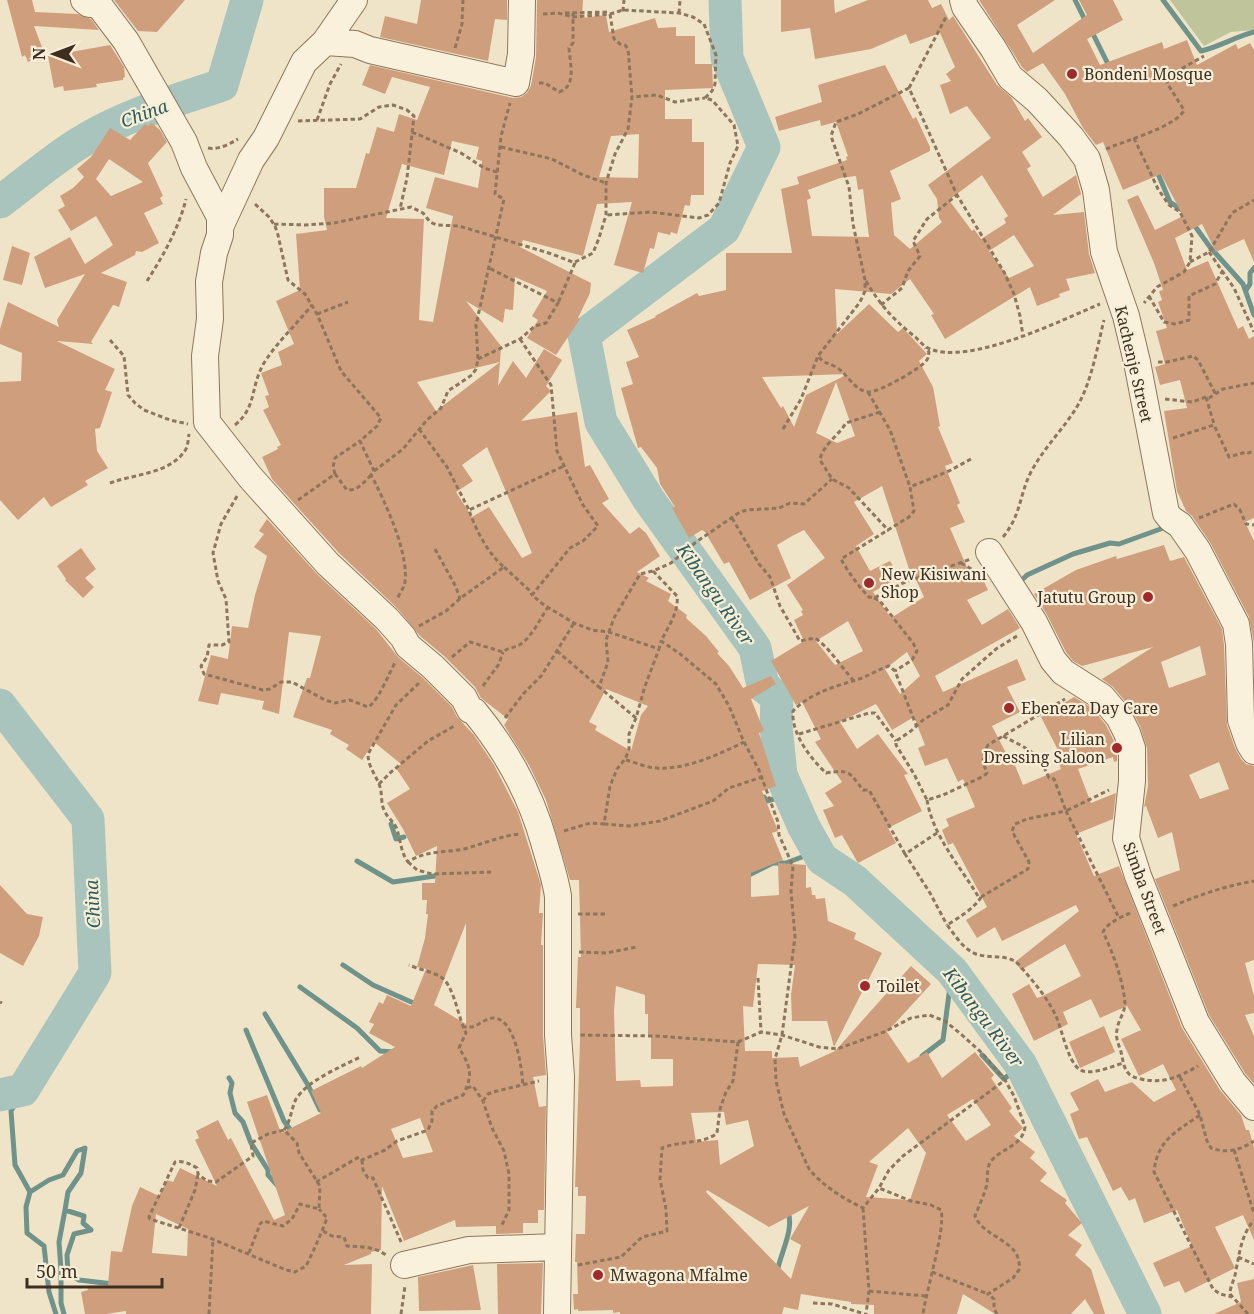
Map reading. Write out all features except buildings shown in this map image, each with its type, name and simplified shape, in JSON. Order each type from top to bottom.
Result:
[{"type":"street","points":[[84,0],[89,4],[98,3],[126,41],[188,153],[220,217],[221,225]]},
{"type":"street","points":[[354,0],[325,42],[304,62],[274,123],[251,160],[221,225],[209,282],[210,320],[205,356],[207,422],[250,477],[328,564],[464,698],[510,759],[533,805],[555,874],[558,913],[558,1035],[561,1077],[557,1314]]},
{"type":"street","name":"Kachenje Street","points":[[957,4],[965,7],[1010,77],[1037,100],[1071,137],[1087,159],[1096,190],[1104,252],[1137,362],[1167,513],[1180,525],[1198,551],[1236,624],[1239,644],[1241,720],[1254,751]]},
{"type":"street","points":[[325,42],[355,44],[370,50],[516,83],[521,54],[521,8]]},
{"type":"street","name":"Simba Street","points":[[989,552],[1034,622],[1053,660],[1063,672],[1102,697],[1119,717],[1132,748],[1132,781],[1126,837],[1138,876],[1196,1022],[1233,1082],[1254,1107]]},
{"type":"street","points":[[404,1265],[453,1252],[496,1249],[558,1258]]},
{"type":"path","points":[[451,68],[456,39],[462,24],[463,0]]},
{"type":"path","points":[[623,10],[624,0]]},
{"type":"path","points":[[680,0],[680,13]]},
{"type":"path","points":[[783,429],[801,399],[818,356],[860,302],[865,291],[849,187],[831,131],[836,122],[858,114],[909,88],[957,4]]},
{"type":"path","points":[[521,8],[573,15]]},
{"type":"path","points":[[557,13],[573,15],[623,10],[680,13],[693,17],[704,24],[716,55],[715,84],[712,92],[705,98]]},
{"type":"path","points":[[478,359],[520,339],[535,326],[546,323],[558,303],[574,263],[593,253],[606,214],[606,183],[615,154],[628,129],[632,96],[628,49],[614,39],[610,13]]},
{"type":"path","points":[[236,191],[265,212],[273,224],[278,235],[288,280],[305,294],[312,305],[341,371],[381,418],[377,426],[360,441],[335,458],[333,467],[335,474],[347,490],[361,486],[373,473],[403,449],[418,429],[441,408],[448,391],[472,375],[478,359],[476,325],[504,199],[495,194],[501,136],[516,83],[545,83],[559,92],[566,90],[572,79],[568,48],[573,43],[573,15]]},
{"type":"path","points":[[317,120],[330,84],[355,44]]},
{"type":"path","points":[[1087,159],[1181,117],[1184,110],[1167,83],[1168,79],[1170,75],[1204,56]]},
{"type":"path","points":[[909,88],[957,195],[1004,272],[1014,294],[1023,336]]},
{"type":"path","points":[[606,214],[651,212],[699,218],[708,215],[719,203],[730,163],[738,146],[734,124],[712,100],[705,98],[675,102],[657,95],[632,96]]},
{"type":"path","points":[[274,123],[360,119],[379,107],[393,105],[407,110],[414,116],[407,178],[400,209]]},
{"type":"path","points":[[412,132],[461,153],[484,168],[497,172]]},
{"type":"path","points":[[147,281],[183,211],[188,153],[228,145],[241,137]]},
{"type":"path","points":[[920,342],[929,348],[945,352],[962,352],[1023,336],[1118,304],[1138,310],[1157,287],[1184,272],[1190,262],[1192,236],[1180,212],[1168,205],[1158,189],[1134,138]]},
{"type":"path","points":[[500,147],[552,159],[583,175],[606,183]]},
{"type":"path","points":[[881,305],[902,288],[908,272],[920,256],[913,241],[927,219],[957,195]]},
{"type":"path","points":[[1190,262],[1209,252],[1232,213],[1254,200]]},
{"type":"path","points":[[273,224],[334,223],[411,207],[423,213],[430,222],[437,225],[459,226],[574,263]]},
{"type":"path","points":[[1209,252],[1241,299],[1254,332]]},
{"type":"path","points":[[489,268],[558,303]]},
{"type":"path","points":[[1149,296],[1164,322],[1175,324],[1190,320],[1189,296],[1215,284],[1223,270]]},
{"type":"path","points":[[865,280],[881,305],[929,352],[926,362],[879,390],[868,392]]},
{"type":"path","points":[[317,314],[348,302]]},
{"type":"path","points":[[874,598],[903,583],[989,552],[1009,530],[1018,514],[1029,475],[1044,448],[1078,404],[1118,304]]},
{"type":"path","points":[[207,422],[223,427],[236,424],[250,409],[254,386],[266,361],[312,305]]},
{"type":"path","points":[[520,339],[551,385],[557,451],[583,505],[597,522],[598,527],[579,544],[570,548],[532,595]]},
{"type":"path","points":[[110,340],[124,356],[128,395],[135,403],[144,410],[170,420],[184,424],[191,423],[186,451],[173,463],[151,472],[129,476],[110,483]]},
{"type":"path","points":[[818,356],[825,364],[835,366],[857,387],[868,392],[890,430],[910,487],[914,511],[889,531],[841,559],[854,580],[861,585],[869,597],[880,601],[917,651],[912,660],[895,671]]},
{"type":"path","points":[[1137,362],[1167,362],[1193,356],[1198,360],[1216,395]]},
{"type":"path","points":[[1158,396],[1192,402],[1209,398],[1223,389],[1254,383]]},
{"type":"path","points":[[1206,397],[1214,425],[1229,458],[1254,451]]},
{"type":"path","points":[[880,412],[846,423],[841,432],[821,452],[820,460],[832,479],[849,489],[889,531]]},
{"type":"path","points":[[1152,445],[1214,425]]},
{"type":"path","points":[[418,429],[447,467],[486,543],[504,567],[532,595],[574,623],[659,649]]},
{"type":"path","points":[[250,477],[227,511],[214,547],[218,581],[226,599],[229,642],[222,645],[209,645],[207,657],[201,666],[204,674],[264,690],[281,682],[292,682],[325,700],[335,703],[350,699],[368,707],[373,704],[396,660],[405,567],[397,534],[360,441]]},
{"type":"path","points":[[910,487],[949,471],[970,459]]},
{"type":"path","points":[[469,510],[564,466]]},
{"type":"path","points":[[282,513],[335,474]]},
{"type":"path","points":[[599,687],[608,662],[606,640],[615,618],[640,574],[671,563],[696,542],[747,510],[778,508],[790,503],[804,504],[832,479]]},
{"type":"path","points":[[1180,525],[1234,504],[1240,510],[1246,524],[1254,525]]},
{"type":"path","points":[[732,518],[759,564],[770,577],[780,606],[800,641],[815,638],[823,643],[836,662],[854,681]]},
{"type":"path","points":[[435,549],[460,599]]},
{"type":"path","points":[[400,634],[446,611],[504,567]]},
{"type":"path","points":[[604,824],[612,780],[616,769],[629,750],[628,734],[636,718],[661,641],[676,611],[676,596],[653,571]]},
{"type":"path","points":[[379,784],[428,741],[442,734],[472,711],[478,694],[499,664],[503,652],[525,640],[548,607]]},
{"type":"path","points":[[896,741],[948,705],[962,679],[996,649],[1022,633],[1034,622]]},
{"type":"path","points":[[493,734],[524,693],[542,675],[574,623]]},
{"type":"path","points":[[661,641],[680,653],[716,684],[729,706],[762,777],[778,822],[779,835],[793,866],[791,891],[795,937],[782,1035],[775,1059],[776,1081],[784,1114],[807,1164],[816,1177],[850,1202],[863,1208]]},
{"type":"path","points":[[491,872],[432,874],[417,870],[408,862],[402,852],[394,823],[383,807],[379,784],[369,762],[368,754],[396,705],[433,667],[453,656],[470,642],[503,652]]},
{"type":"path","points":[[557,651],[636,718]]},
{"type":"path","points":[[916,725],[895,671],[889,666],[854,681],[839,683],[792,711],[792,718],[802,745],[812,760],[826,772],[844,770],[852,775],[863,790],[869,790],[947,925],[966,948],[976,954],[1009,959],[1019,965],[1041,990],[1056,1016],[1073,1062],[1080,1070],[1089,1072],[1124,1064]]},
{"type":"path","points":[[927,800],[984,776],[987,772],[982,756],[988,745],[1084,687]]},
{"type":"path","points":[[799,734],[874,713],[896,741],[896,745],[915,774],[927,800],[929,815],[938,833],[978,896],[981,897]]},
{"type":"path","points":[[1003,736],[1031,751],[1042,760],[1049,778],[1054,778],[1066,811],[1119,918]]},
{"type":"path","points":[[625,759],[651,767],[674,767],[705,760],[744,742]]},
{"type":"path","points":[[408,862],[433,852],[465,848],[497,838],[532,832],[542,834],[558,832],[590,823],[628,826],[660,820],[713,801],[729,788],[762,777]]},
{"type":"path","points":[[947,925],[978,903],[981,897],[1028,869],[1029,862],[1012,831],[1015,824],[1027,819],[1066,811],[1132,781]]},
{"type":"path","points":[[905,854],[938,833]]},
{"type":"path","points":[[1217,1055],[1180,1077],[1165,1081],[1150,1081],[1130,1075],[1117,1040],[1117,1030],[1125,1006],[1124,994],[1103,932],[1104,928],[1119,918],[1232,885],[1254,881]]},
{"type":"path","points":[[558,913],[606,914]]},
{"type":"path","points":[[559,952],[606,953],[637,947]]},
{"type":"path","points":[[362,1160],[385,1150],[397,1141],[428,1130],[432,1121],[432,1111],[437,1106],[463,1095],[466,1088],[470,1066],[459,1048],[466,1035],[449,984],[437,975],[409,965]]},
{"type":"path","points":[[758,978],[761,1032]]},
{"type":"path","points":[[558,1035],[656,1036],[738,1042],[761,1032],[782,1035],[819,1047],[837,1049],[884,1032],[911,1018],[929,1015],[945,1021],[982,1053],[1005,1080],[1014,1096],[1024,1127],[1021,1139],[989,1164],[987,1186],[975,1216],[982,1227],[1009,1246],[1019,1259],[1019,1270],[1013,1278],[988,1294]]},
{"type":"path","points":[[462,1026],[472,1027],[490,1018],[503,1022],[516,1042],[523,1072],[523,1086]]},
{"type":"path","points":[[558,1258],[621,1257],[642,1237],[666,1232],[666,1209],[660,1179],[663,1148],[686,1141],[703,1140],[717,1133],[720,1109],[736,1070],[738,1042]]},
{"type":"path","points":[[198,1174],[207,1181],[216,1182],[223,1179],[253,1156],[251,1143],[268,1134],[284,1130],[288,1125],[295,1101],[303,1089],[360,1057]]},
{"type":"path","points":[[483,1101],[488,1094],[561,1077]]},
{"type":"path","points":[[1180,1077],[1200,1115],[1211,1148],[1234,1150],[1254,1141]]},
{"type":"path","points":[[813,1303],[832,1304],[865,1314],[868,1291],[863,1208],[879,1188],[889,1170],[903,1156],[1005,1080]]},
{"type":"path","points":[[466,1088],[474,1087],[483,1101],[492,1128],[504,1151],[509,1174],[509,1209],[501,1227],[496,1249]]},
{"type":"path","points":[[1200,1115],[1175,1132],[1161,1146],[1155,1156],[1154,1172],[1213,1289],[1220,1294],[1232,1297]]},
{"type":"path","points":[[284,1130],[297,1143],[299,1153],[320,1186],[319,1209]]},
{"type":"path","points":[[1234,1150],[1254,1213]]},
{"type":"path","points":[[316,1182],[359,1157],[362,1160],[367,1177],[373,1178],[403,1246],[405,1292],[401,1314]]},
{"type":"path","points":[[178,1228],[195,1190],[198,1174],[197,1168],[180,1161],[175,1162],[149,1217],[154,1221],[213,1239],[286,1270],[300,1270],[306,1266],[327,1218],[319,1209],[300,1204],[292,1219],[284,1226],[264,1221],[260,1224],[249,1253]]},
{"type":"path","points":[[879,1188],[911,1202],[931,1205],[941,1210],[942,1217],[923,1314]]},
{"type":"path","points":[[1248,1314],[1232,1297],[1230,1290],[1244,1234],[1254,1220]]},
{"type":"path","points":[[323,1231],[332,1236],[344,1237],[347,1246],[375,1249],[384,1253],[391,1260],[404,1265]]},
{"type":"path","points":[[209,1314],[213,1239]]},
{"type":"path","points":[[1238,1257],[1254,1264]]},
{"type":"path","points":[[932,1272],[988,1294],[994,1299],[994,1309],[997,1314]]},
{"type":"path","points":[[868,1291],[926,1296]]},
{"type":"green space","points":[[1170,0],[1254,0],[1254,30],[1231,32],[1204,46]]},
{"type":"waterway","name":"China","points":[[0,202],[60,156],[98,132],[150,109],[222,85],[247,0]]},
{"type":"waterway","name":"Kibangu River","points":[[725,0],[727,58],[764,147],[724,229],[584,335],[601,422],[649,500],[755,648],[763,686],[777,697],[776,726],[781,775],[804,827],[822,859],[855,881],[952,971],[1021,1065],[1145,1314]]},
{"type":"waterway","points":[[1075,0],[1086,22]]},
{"type":"waterway","points":[[1163,0],[1201,51],[1254,32]]},
{"type":"waterway","points":[[1091,30],[1110,68]]},
{"type":"waterway","points":[[1156,169],[1170,202],[1185,212]]},
{"type":"waterway","points":[[1192,222],[1210,247],[1243,284],[1254,315]]},
{"type":"waterway","points":[[1246,290],[1250,284],[1250,273],[1254,268]]},
{"type":"waterway","points":[[1024,578],[1073,554],[1110,543],[1119,544],[1166,527]]},
{"type":"waterway","name":"China","points":[[0,705],[88,819],[95,973],[23,1090],[0,1095]]},
{"type":"waterway","points":[[760,799],[764,797],[767,801],[790,794]]},
{"type":"waterway","points":[[391,824],[396,839],[404,837]]},
{"type":"waterway","points":[[747,876],[773,863],[786,863],[818,851]]},
{"type":"waterway","points":[[357,861],[393,882],[442,875]]},
{"type":"waterway","points":[[343,965],[373,985],[418,1005]]},
{"type":"waterway","points":[[922,1056],[943,1040],[952,971]]},
{"type":"waterway","points":[[300,987],[357,1028],[380,1051],[394,1052]]},
{"type":"waterway","points":[[265,1014],[308,1085],[320,1110],[325,1109]]},
{"type":"waterway","points":[[246,1030],[284,1121],[292,1132]]},
{"type":"waterway","points":[[982,1055],[1004,1079],[1021,1065]]},
{"type":"waterway","points":[[229,1078],[232,1083],[230,1093],[235,1113],[243,1122],[251,1143],[268,1170],[268,1175],[278,1186]]},
{"type":"waterway","points":[[23,1090],[11,1111],[15,1165],[30,1192],[26,1207],[27,1233],[44,1246],[49,1292],[56,1314]]},
{"type":"waterway","points":[[30,1192],[49,1180],[63,1175],[77,1151],[85,1148],[81,1173],[68,1192],[65,1210]]},
{"type":"waterway","points":[[64,1314],[61,1303],[59,1242],[65,1210],[84,1216],[83,1223],[91,1230],[74,1234],[67,1255],[68,1274],[79,1280],[113,1284]]},
{"type":"waterway","points":[[774,1270],[778,1268],[789,1232],[788,1212]]},
{"type":"place","name":"Bondeni Mosque","points":[[1072,74]]},
{"type":"place","name":"New Kisiwani Shop","points":[[869,583]]},
{"type":"place","name":"Jatutu Group","points":[[1148,597]]},
{"type":"place","name":"Ebeneza Day Care","points":[[1009,708]]},
{"type":"place","name":"Lilian Dressing Saloon","points":[[1117,748]]},
{"type":"place","name":"Toilet","points":[[865,986]]},
{"type":"place","name":"Mwagona Mfalme","points":[[598,1275]]}]
